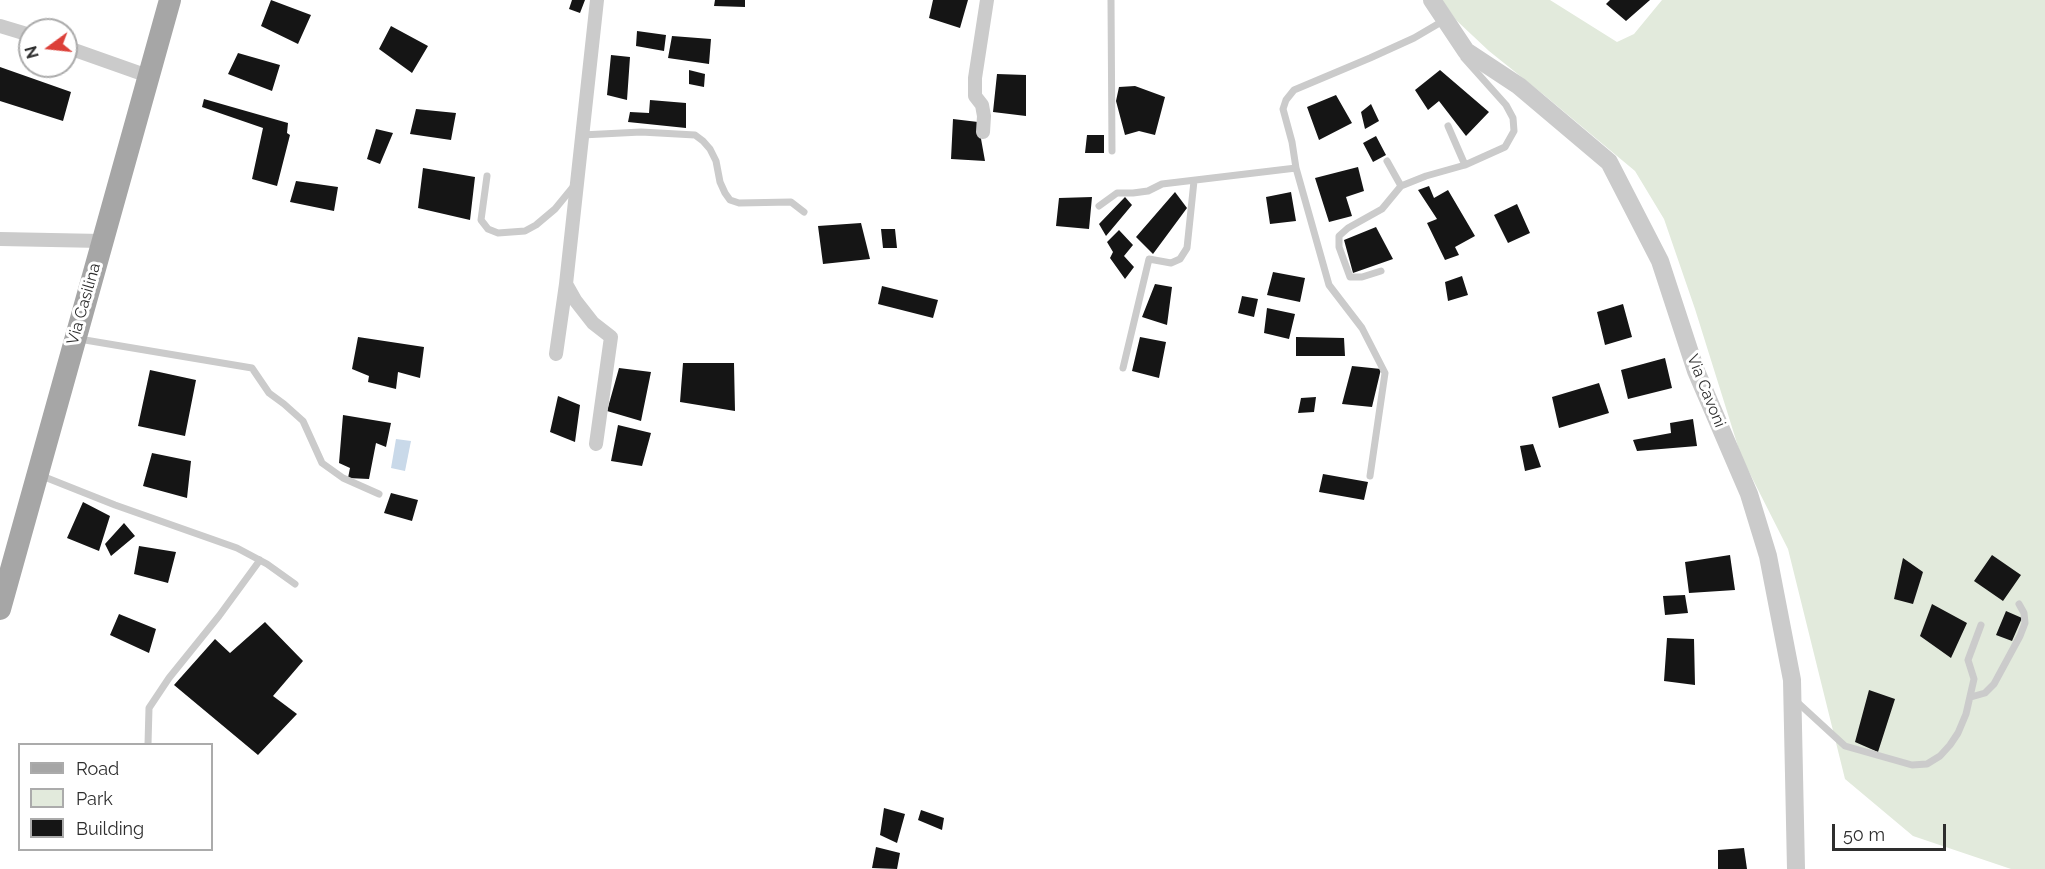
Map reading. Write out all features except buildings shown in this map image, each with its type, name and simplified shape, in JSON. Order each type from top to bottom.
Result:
[{"type":"main road","name":"Via Casilina","points":[[0,609],[170,0]]},
{"type":"street","points":[[556,354],[567,284],[597,0]]},
{"type":"street","points":[[983,132],[984,116],[982,105],[975,96],[975,87],[987,0]]},
{"type":"street","name":"Via Cavoni","points":[[1432,0],[1467,51],[1519,86],[1609,162],[1660,261],[1696,372],[1749,494],[1768,556],[1790,668],[1793,698],[1796,869]]},
{"type":"street","points":[[0,26],[18,31]]},
{"type":"street","points":[[78,51],[148,76]]},
{"type":"street","points":[[0,239],[102,241]]},
{"type":"street","points":[[567,284],[575,300],[593,323],[611,337],[596,444]]},
{"type":"lane","points":[[1111,0],[1112,151]]},
{"type":"lane","points":[[1370,476],[1385,374],[1372,343],[1329,285],[1296,168],[1283,109],[1286,100],[1294,90],[1448,23],[1453,43],[1463,58],[1506,105],[1513,118],[1514,131],[1505,147],[1465,165],[1401,186],[1382,209],[1348,228],[1339,236],[1339,247],[1350,277],[1362,277],[1381,271]]},
{"type":"lane","points":[[1448,126],[1465,165]]},
{"type":"lane","points":[[582,135],[641,132],[694,135],[710,149],[716,161],[720,182],[730,200],[739,203],[791,202],[804,212]]},
{"type":"lane","points":[[1388,161],[1401,186]]},
{"type":"lane","points":[[1099,206],[1118,193],[1148,191],[1162,184],[1296,168]]},
{"type":"lane","points":[[487,176],[481,220],[488,228],[498,232],[525,231],[536,225],[555,209],[577,183]]},
{"type":"lane","points":[[1124,368],[1149,260],[1171,263],[1179,259],[1187,248],[1194,181]]},
{"type":"lane","points":[[74,339],[252,368],[269,393],[303,421],[322,463],[350,482],[379,494]]},
{"type":"lane","points":[[37,474],[237,548],[260,560],[295,584]]},
{"type":"lane","points":[[148,743],[149,708],[169,678],[260,560]]},
{"type":"lane","points":[[1971,697],[1984,693],[1994,684],[2020,636],[2025,623],[2024,613],[2019,604]]},
{"type":"lane","points":[[1793,698],[1845,746],[1912,765],[1927,764],[1940,756],[1958,733],[1971,697],[1974,679],[1968,660],[1981,625]]},
{"type":"green space","points":[[1442,0],[1550,0],[1617,42],[1634,34],[1662,0],[2045,0],[2045,869],[2011,869],[1913,836],[1845,779],[1788,549],[1741,456],[1664,219],[1635,171],[1489,51],[1456,20]]},
{"type":"water","points":[[396,439],[411,441],[405,471],[391,468]]}]
